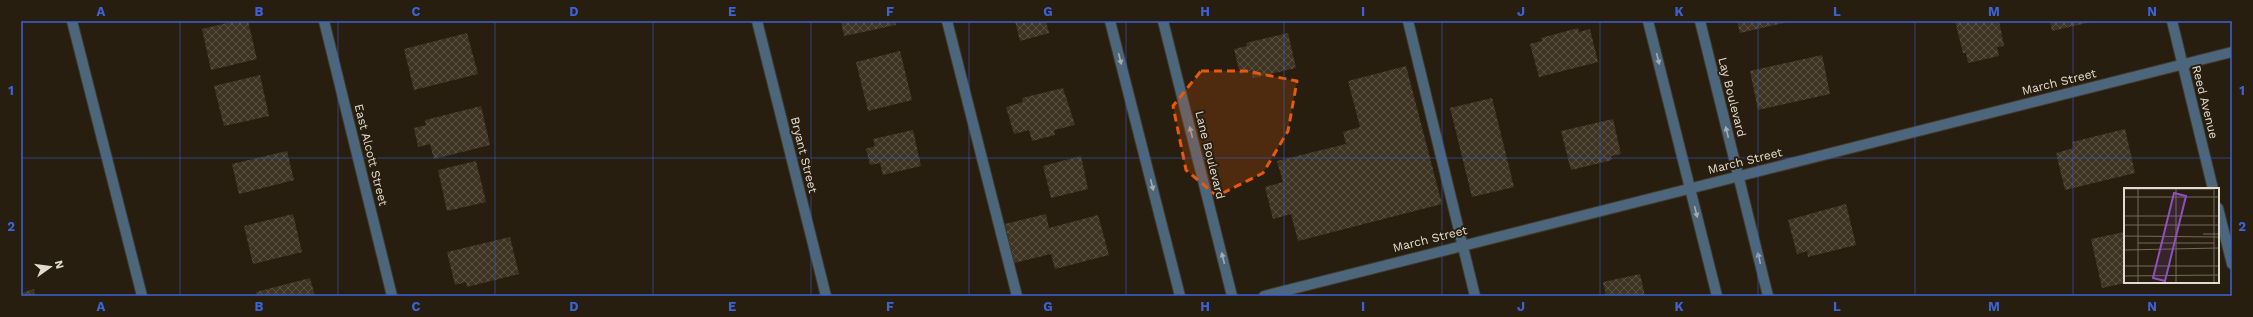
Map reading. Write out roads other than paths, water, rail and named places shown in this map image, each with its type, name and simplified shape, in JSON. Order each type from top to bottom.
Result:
[{"type":"street","points":[[72,21],[142,296]]},
{"type":"street","name":"East Alcott Street","points":[[324,21],[392,296]]},
{"type":"street","name":"Bryant Street","points":[[757,21],[826,296]]},
{"type":"street","points":[[947,21],[1017,296]]},
{"type":"street","points":[[1110,21],[1180,296]]},
{"type":"street","name":"Lane Boulevard","points":[[1163,21],[1232,296]]},
{"type":"street","points":[[1408,21],[1475,296]]},
{"type":"street","points":[[1648,21],[1717,296]]},
{"type":"street","name":"Lay Boulevard","points":[[1700,21],[1768,296]]},
{"type":"street","name":"Reed Avenue","points":[[2172,21],[2213,188]]},
{"type":"street","name":"March Street","points":[[1264,296],[1462,244],[2232,52]]},
{"type":"street","points":[[2219,212],[2232,264]]}]
